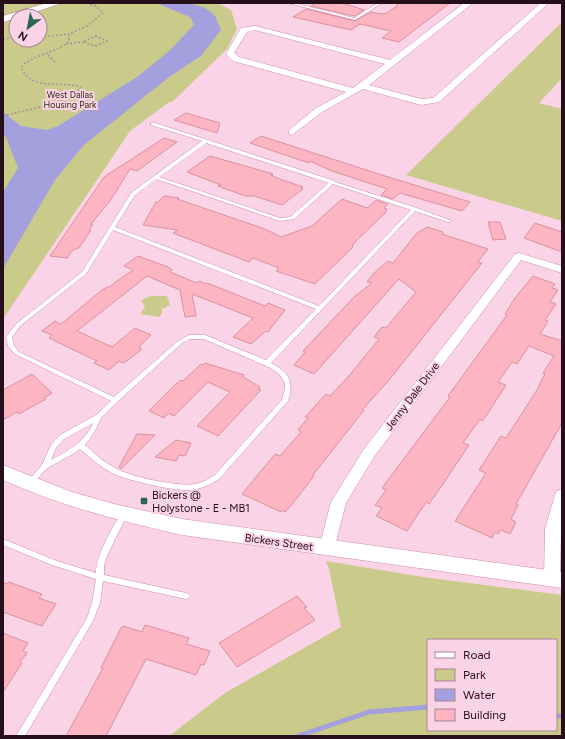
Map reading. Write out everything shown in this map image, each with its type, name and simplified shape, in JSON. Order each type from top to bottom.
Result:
[{"type":"street","points":[[3,19],[57,3]]},
{"type":"street","points":[[292,132],[320,110],[358,89],[469,3]]},
{"type":"street","points":[[392,63],[255,28],[244,30],[230,54],[236,59],[358,89],[421,102],[430,102],[436,100],[546,3]]},
{"type":"street","name":"Jenny Dale Drive","points":[[327,548],[339,502],[369,453],[519,256],[562,270]]},
{"type":"street","name":"Bickers Street","points":[[3,472],[29,485],[70,500],[123,515],[182,527],[557,579]]},
{"type":"street","points":[[557,579],[553,529],[562,495]]},
{"type":"lane","points":[[290,3],[355,19],[380,3]]},
{"type":"lane","points":[[153,124],[450,221]]},
{"type":"lane","points":[[115,400],[17,353],[13,350],[9,342],[9,337],[18,325],[84,273],[133,194],[205,142]]},
{"type":"lane","points":[[155,177],[280,220],[292,218],[333,182]]},
{"type":"lane","points":[[268,363],[415,209]]},
{"type":"lane","points":[[113,228],[319,308]]},
{"type":"lane","points":[[29,485],[45,466],[53,448],[62,437],[98,417],[180,342],[189,337],[205,337],[268,363],[278,369],[288,381],[289,393],[286,401],[217,477],[194,487],[181,488],[126,475],[109,468],[81,446]]},
{"type":"lane","points":[[45,466],[81,446],[92,432],[98,417]]},
{"type":"lane","points":[[20,736],[90,619],[96,603],[100,578],[100,565],[123,515]]},
{"type":"lane","points":[[3,542],[55,563],[100,578],[186,596]]},
{"type":"path","points":[[48,36],[69,34],[87,26],[103,13],[96,6],[85,3]]},
{"type":"path","points":[[66,44],[69,41],[69,34]]},
{"type":"path","points":[[3,116],[69,98],[80,90],[81,87],[79,86],[52,85],[37,82],[22,71],[22,67],[26,62],[48,55],[66,44],[83,42],[95,36],[107,41],[95,46],[83,42]]},
{"type":"path","points":[[48,55],[56,63]]},
{"type":"green space","name":"West Dallas Housing Park","points":[[3,3],[217,3],[231,10],[237,29],[227,49],[172,102],[169,102],[130,131],[3,319]]},
{"type":"green space","points":[[562,22],[562,78],[539,103],[562,109],[562,221],[406,175]]},
{"type":"green space","points":[[150,296],[167,296],[170,305],[162,309],[162,313],[159,317],[140,314],[145,307],[141,300]]},
{"type":"green space","points":[[326,561],[423,577],[562,595],[562,736],[169,736],[225,693],[341,627]]},
{"type":"water","points":[[156,3],[179,3],[203,7],[215,16],[221,30],[201,56],[169,77],[84,145],[55,180],[3,269],[3,192],[18,168],[6,137],[3,134],[3,112],[21,126],[47,130],[58,126],[137,77],[168,52],[194,25],[190,17]]},
{"type":"building","points":[[315,3],[342,3],[364,10],[354,16],[311,6]]},
{"type":"building","points":[[397,3],[450,3],[399,42],[382,38],[391,31],[360,24],[351,30],[293,17],[306,9],[355,21],[371,12],[382,14],[387,13],[397,6]]},
{"type":"building","points":[[186,113],[220,123],[217,133],[174,120]]},
{"type":"building","points":[[261,136],[470,202],[462,211],[400,193],[393,199],[381,195],[387,189],[332,171],[310,161],[309,163],[250,143]]},
{"type":"building","points":[[164,138],[177,142],[137,171],[130,169],[110,201],[91,224],[93,224],[89,230],[91,230],[79,248],[73,250],[67,258],[50,256],[104,177]]},
{"type":"building","points":[[210,156],[273,174],[271,175],[303,187],[301,188],[303,189],[282,205],[254,196],[246,196],[218,186],[221,185],[187,172]]},
{"type":"building","points":[[164,196],[179,198],[177,199],[265,229],[281,237],[312,226],[342,199],[367,208],[376,200],[388,204],[384,208],[387,209],[385,213],[315,284],[276,271],[279,268],[253,258],[249,262],[173,233],[178,230],[143,225],[156,202]]},
{"type":"building","points":[[488,222],[500,222],[506,239],[493,240]]},
{"type":"building","points":[[535,223],[562,232],[562,252],[524,238]]},
{"type":"building","points":[[427,227],[443,232],[442,234],[488,249],[478,262],[482,263],[390,379],[363,409],[364,410],[285,512],[283,510],[281,512],[242,494],[275,454],[280,456],[301,432],[298,430],[308,418],[305,417],[326,394],[330,396],[348,377],[379,339],[374,337],[382,327],[386,328],[416,292],[399,279],[314,374],[294,365],[305,352],[303,351],[354,297],[372,283],[367,282],[373,274],[388,261],[393,263],[416,234]]},
{"type":"building","points":[[138,256],[168,267],[172,270],[170,272],[197,283],[199,281],[206,284],[207,283],[265,306],[268,303],[285,310],[268,332],[266,331],[251,344],[233,337],[253,318],[192,294],[196,316],[185,317],[180,290],[147,276],[77,331],[112,347],[135,328],[151,335],[139,347],[142,349],[123,363],[119,361],[109,370],[94,363],[97,361],[49,338],[52,335],[42,331],[55,321],[61,324],[102,290],[109,287],[133,270],[124,266]]},
{"type":"building","points":[[533,276],[555,284],[552,288],[558,290],[550,302],[556,304],[545,320],[548,321],[540,334],[562,341],[562,423],[516,504],[518,505],[511,519],[516,522],[510,534],[501,530],[498,534],[495,532],[492,538],[455,521],[486,473],[479,470],[501,436],[506,438],[540,385],[545,374],[543,373],[554,356],[529,346],[517,364],[512,362],[498,382],[506,385],[486,416],[482,421],[480,419],[463,443],[469,445],[443,484],[429,504],[426,502],[407,531],[376,516],[382,508],[375,505],[386,490],[382,488],[450,397],[448,396],[507,315],[505,314],[515,298]]},
{"type":"building","points":[[205,363],[244,375],[243,377],[260,387],[258,389],[261,390],[218,436],[197,426],[230,392],[208,382],[174,416],[169,413],[164,418],[149,411],[176,384],[181,380],[183,381],[201,364],[203,365]]},
{"type":"building","points":[[32,374],[52,393],[44,398],[46,399],[19,414],[17,412],[3,420],[3,390]]},
{"type":"building","points":[[137,434],[155,435],[121,469],[119,467]]},
{"type":"building","points":[[176,440],[191,443],[185,456],[179,455],[176,461],[155,457]]},
{"type":"building","points":[[3,582],[7,584],[9,582],[42,594],[39,598],[56,604],[42,626],[3,612]]},
{"type":"building","points":[[297,596],[307,607],[304,608],[315,620],[237,667],[219,643]]},
{"type":"building","points":[[145,625],[189,638],[186,644],[210,651],[204,665],[201,664],[196,675],[146,659],[106,736],[66,736],[103,668],[101,668],[121,628],[123,626],[142,632]]},
{"type":"building","points":[[3,633],[28,643],[23,651],[27,653],[20,662],[22,663],[3,692]]},
{"type":"waterway","points":[[298,736],[369,712],[427,707]]},
{"type":"waterway","points":[[557,715],[562,717]]},
{"type":"place","name":"Bickers @ Holystone - E - MB1","points":[[144,501]]}]
